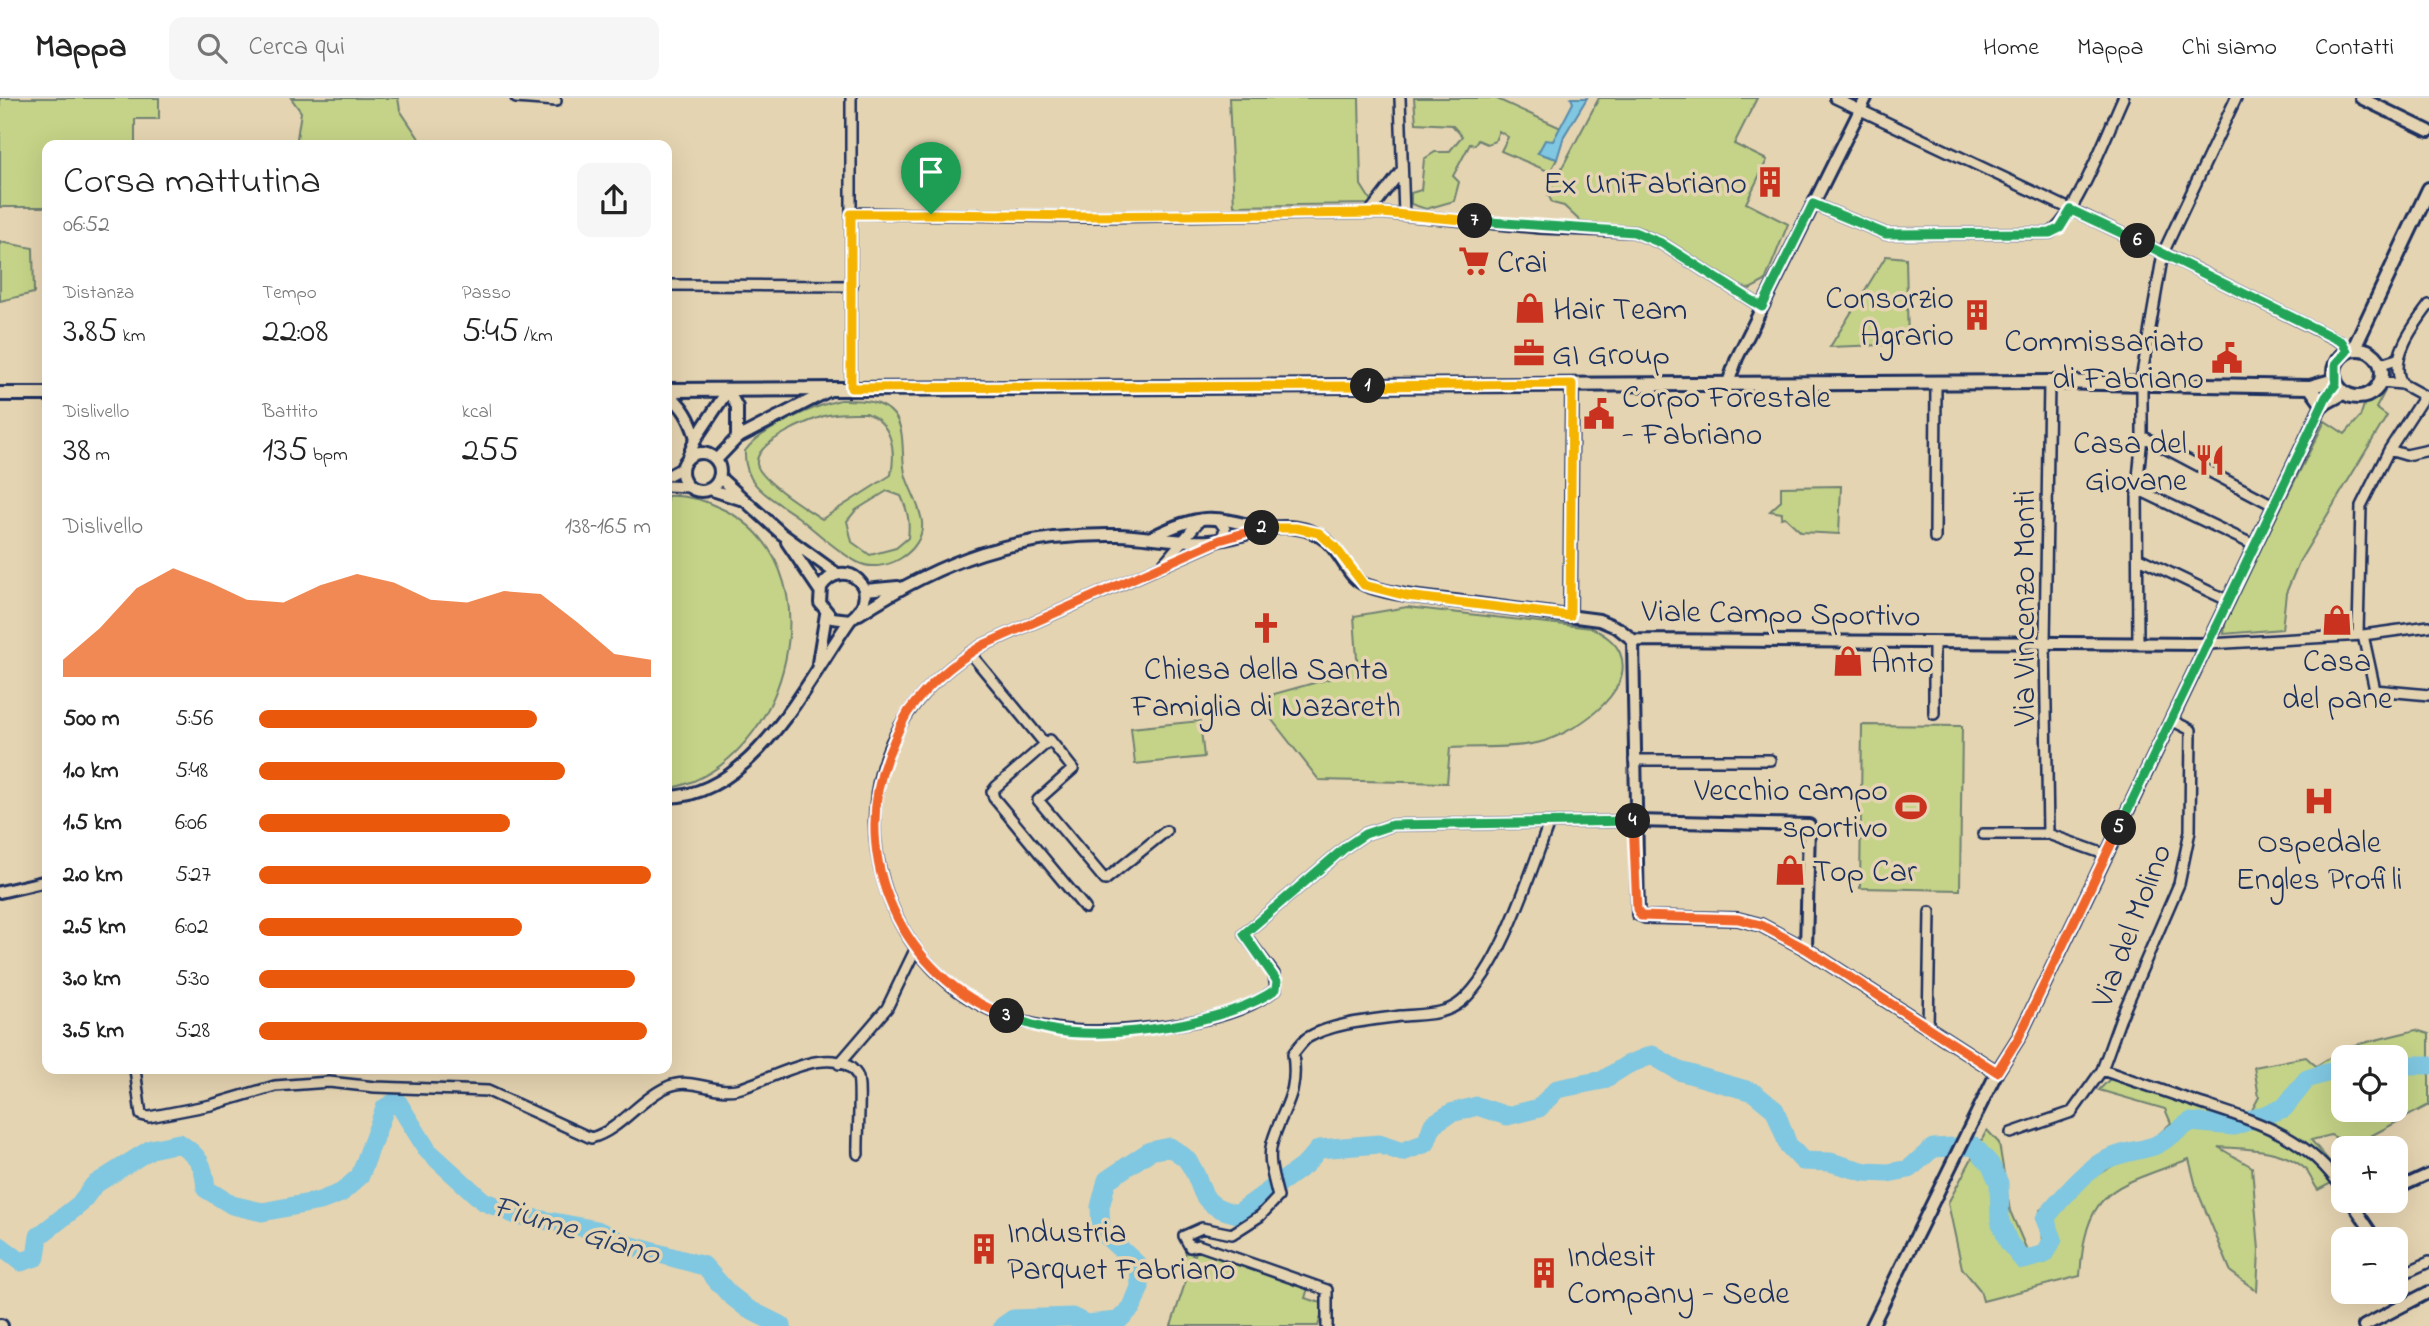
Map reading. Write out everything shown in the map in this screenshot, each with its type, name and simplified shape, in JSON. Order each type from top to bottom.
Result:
[{"type":"main road","points":[[2338,383],[2338,359],[2355,349],[2363,325],[2429,189]]},
{"type":"main road","points":[[672,391],[1936,382],[2310,387],[2338,383],[2356,397],[2368,395],[2381,382],[2381,364],[2373,353],[2355,349]]},
{"type":"main road","points":[[2310,387],[2323,405]]},
{"type":"main road","points":[[0,394],[42,394]]},
{"type":"street","points":[[516,98],[555,101]]},
{"type":"street","points":[[850,98],[851,388]]},
{"type":"street","points":[[1400,98],[1404,215]]},
{"type":"street","points":[[1835,98],[2163,253],[2355,349]]},
{"type":"street","points":[[1728,383],[1762,307],[1866,98]]},
{"type":"street","points":[[1813,204],[1886,234],[2050,233],[2060,228],[2071,210],[2123,98]]},
{"type":"street","points":[[2138,643],[2137,489],[2142,436],[2142,383],[2163,253],[2235,98]]},
{"type":"street","points":[[2361,98],[2429,131]]},
{"type":"street","points":[[1369,213],[1402,170]]},
{"type":"street","points":[[851,214],[1085,216],[1369,213],[1540,228],[1634,232],[1661,243],[1762,307]]},
{"type":"street","points":[[672,285],[852,286]]},
{"type":"street","points":[[2402,384],[2397,371],[2397,359],[2429,304]]},
{"type":"street","points":[[2381,364],[2397,359]]},
{"type":"street","points":[[1935,538],[1936,382]]},
{"type":"street","name":"Via Vincenzo Monti","points":[[2048,834],[2045,643],[2049,382]]},
{"type":"street","points":[[2381,382],[2402,384],[2427,396],[2389,450],[2361,506],[2360,634],[2375,690],[2429,695]]},
{"type":"street","points":[[1872,1326],[1997,1072],[2019,1037],[2173,721],[2273,505],[2323,405],[2338,383]]},
{"type":"street","points":[[1570,616],[1572,384]]},
{"type":"street","points":[[716,460],[737,438],[833,388]]},
{"type":"street","points":[[672,473],[682,468],[696,438],[728,390],[737,407],[737,438]]},
{"type":"street","points":[[672,396],[690,418],[696,438]]},
{"type":"street","points":[[2142,436],[2273,505]]},
{"type":"street","points":[[2389,450],[2406,455],[2429,450]]},
{"type":"street","points":[[672,797],[684,797],[715,785],[741,766],[766,741],[865,601],[865,590],[852,576],[837,574],[782,534],[719,477],[716,460],[706,453],[688,457]]},
{"type":"street","points":[[682,468],[683,479],[689,487]]},
{"type":"street","points":[[709,489],[719,477]]},
{"type":"street","points":[[672,486],[689,487],[699,491],[709,489],[746,501]]},
{"type":"street","points":[[2137,489],[2254,545]]},
{"type":"street","points":[[1216,518],[1225,529],[1220,540],[1026,624],[970,653],[954,662],[907,714],[883,768],[876,800],[875,835],[880,873],[893,914],[915,950],[928,965],[962,992],[993,1011],[1055,1031],[1130,1031],[1217,1016],[1259,1002],[1276,989],[1277,981],[1244,934],[1365,834],[1392,825],[1635,821],[1809,825],[1806,949]]},
{"type":"street","name":"Viale Campo Sportivo","points":[[1153,537],[1177,524],[1216,518],[1258,528],[1296,528],[1319,533],[1335,547],[1364,585],[1407,596],[1599,620],[1618,628],[1633,640],[2209,644]]},
{"type":"street","points":[[1162,565],[1201,519]]},
{"type":"street","name":"Viale Campo Sportivo","points":[[855,617],[901,587],[971,556],[1013,542],[1052,537],[1220,540],[1258,528]]},
{"type":"street","points":[[782,534],[820,591]]},
{"type":"street","points":[[2139,558],[2229,601]]},
{"type":"street","points":[[837,574],[825,581],[820,591],[820,603],[827,614],[839,620],[855,617]]},
{"type":"street","name":"Viale Campo Sportivo","points":[[865,590],[901,587]]},
{"type":"street","points":[[817,666],[827,614]]},
{"type":"street","points":[[2209,644],[2360,634],[2429,626]]},
{"type":"street","points":[[1633,640],[1637,909],[1641,916],[1738,919],[1761,925],[1806,949],[1997,1072]]},
{"type":"street","points":[[1934,642],[1934,714]]},
{"type":"street","points":[[970,653],[1045,744]]},
{"type":"street","name":"Via del Molino","points":[[2011,1133],[2072,1112],[2102,1070],[2120,1020],[2179,884],[2190,831],[2191,730],[2173,721]]},
{"type":"street","points":[[1085,908],[994,798],[992,792],[1050,740],[1073,769],[1038,800],[1105,880],[1166,831]]},
{"type":"street","points":[[1634,760],[1770,760]]},
{"type":"street","points":[[1327,1326],[1327,1290],[1185,1242],[1184,1236],[1202,1228],[1232,1234],[1260,1216],[1278,1197],[1273,1177],[1272,1145],[1294,1091],[1293,1054],[1306,1039],[1336,1028],[1435,1014],[1461,1002],[1483,976],[1513,917],[1549,823]]},
{"type":"street","points":[[1983,834],[2048,834],[2107,855]]},
{"type":"street","points":[[0,892],[42,882]]},
{"type":"street","points":[[1928,1028],[1930,912]]},
{"type":"street","points":[[839,1064],[887,1008],[915,950]]},
{"type":"street","points":[[135,1074],[137,1104],[141,1115],[149,1117],[211,1105],[275,1086],[330,1082],[375,1087],[488,1091],[591,1138],[606,1134],[645,1100],[666,1087],[686,1081],[723,1092],[744,1088],[789,1068],[808,1063],[839,1064],[848,1067],[857,1076],[860,1090],[856,1113],[858,1154]]},
{"type":"street","points":[[2102,1070],[2242,1114],[2281,1133],[2315,1158],[2331,1176]]},
{"type":"street","points":[[2408,1184],[2429,1174]]},
{"type":"street","points":[[2408,1272],[2429,1262]]},
{"type":"street","points":[[2364,1326],[2429,1292]]},
{"type":"green space","points":[[0,98],[159,98],[159,119],[135,119],[135,140],[42,140],[42,207],[0,207]]},
{"type":"green space","points":[[291,98],[398,98],[400,110],[420,140],[297,140],[301,112]]},
{"type":"green space","points":[[1229,98],[1359,98],[1361,185],[1373,204],[1234,206]]},
{"type":"green space","points":[[1414,98],[1495,98],[1561,128],[1553,142],[1538,153],[1557,159],[1550,172],[1501,151],[1508,137],[1499,131],[1495,141],[1487,144],[1478,140],[1475,145],[1470,144],[1453,176],[1459,182],[1454,201],[1426,209],[1411,204],[1411,193],[1421,190],[1424,159],[1435,152],[1449,152],[1462,136],[1452,125],[1416,123]]},
{"type":"green space","points":[[1599,98],[1757,98],[1734,144],[1767,160],[1746,203],[1788,224],[1765,281],[1750,289],[1740,286],[1644,229],[1581,222],[1564,206],[1552,203],[1548,194]]},
{"type":"green space","points":[[0,242],[33,248],[34,293],[0,301]]},
{"type":"green space","points":[[1886,256],[1906,258],[1908,344],[1830,347]]},
{"type":"green space","points":[[2384,393],[2376,408],[2387,416],[2299,562],[2286,593],[2282,629],[2224,634],[2226,617],[2325,421],[2345,434],[2360,417],[2366,399]]},
{"type":"green space","points":[[847,400],[876,403],[889,410],[898,421],[906,477],[922,522],[917,543],[900,559],[879,566],[867,566],[849,558],[769,497],[754,483],[749,474],[745,451],[753,442],[788,420],[829,403]],"holes":[[[866,413],[875,417],[887,430],[893,456],[891,475],[822,519],[785,494],[760,471],[758,456],[764,448],[785,433],[828,415]],[[887,491],[901,496],[908,517],[908,538],[896,548],[870,555],[852,542],[847,521],[856,510]]]},
{"type":"green space","points":[[1841,486],[1839,534],[1801,532],[1785,517],[1781,518],[1782,513],[1770,511],[1781,501],[1781,487]]},
{"type":"green space","points":[[672,496],[687,497],[712,504],[756,533],[780,570],[789,613],[786,659],[770,704],[745,743],[710,772],[672,787]]},
{"type":"green space","points":[[1407,607],[1592,628],[1612,641],[1620,653],[1623,668],[1619,683],[1597,710],[1582,722],[1551,739],[1516,746],[1450,748],[1447,783],[1319,780],[1265,711],[1274,694],[1339,676],[1357,659],[1354,616]]},
{"type":"green space","points":[[1200,721],[1204,757],[1135,764],[1131,728]]},
{"type":"green space","name":"Vecchio campo sportivo","points":[[1862,725],[1962,726],[1960,890],[1860,888]]},
{"type":"green space","points":[[2416,1030],[2429,1034],[2429,1105],[2408,1116],[2408,1045],[2355,1045]]},
{"type":"green space","points":[[2306,1057],[2316,1066],[2331,1057],[2331,1122],[2397,1122],[2371,1136],[2331,1135],[2311,1140],[2331,1163],[2331,1183],[2318,1190],[2305,1169],[2284,1156],[2218,1147],[2252,1167],[2259,1250],[2257,1291],[2231,1272],[2197,1190],[2189,1159],[2123,1185],[2097,1207],[2083,1246],[2080,1276],[1983,1301],[1980,1290],[1962,1268],[1948,1203],[1987,1130],[1999,1143],[2010,1211],[2026,1248],[2045,1262],[2040,1210],[2125,1159],[2171,1123],[2165,1109],[2099,1090],[2110,1079],[2233,1119],[2251,1112],[2259,1097],[2254,1067]]},
{"type":"green space","points":[[1197,1249],[1309,1285],[1305,1298],[1325,1304],[1318,1326],[1171,1326],[1188,1274],[1180,1271],[1186,1252],[1195,1255]]},
{"type":"water","points":[[1571,98],[1587,98],[1564,136],[1557,159],[1538,153],[1545,140],[1553,141],[1573,103]]},
{"type":"waterway","name":"Fiume Giano","points":[[1003,1326],[1013,1319],[1072,1317],[1086,1324],[1118,1321],[1132,1307],[1140,1287],[1139,1266],[1101,1231],[1100,1207],[1107,1180],[1150,1151],[1170,1147],[1187,1160],[1207,1200],[1223,1210],[1237,1214],[1306,1164],[1319,1149],[1379,1144],[1402,1152],[1426,1143],[1433,1124],[1451,1113],[1477,1106],[1507,1116],[1539,1108],[1557,1089],[1603,1080],[1627,1065],[1652,1055],[1679,1071],[1753,1092],[1775,1110],[1788,1145],[1803,1161],[1830,1162],[1865,1172],[1888,1173],[1909,1169],[1933,1148],[1974,1146],[1990,1164],[1999,1183],[2000,1221],[2009,1243],[2023,1260],[2045,1254],[2053,1239],[2045,1219],[2074,1185],[2099,1163],[2114,1156],[2154,1146],[2190,1122],[2234,1126],[2284,1108],[2307,1079],[2331,1072]]},
{"type":"waterway","name":"Fiume Giano","points":[[2408,1065],[2429,1065]]},
{"type":"waterway","name":"Fiume Giano","points":[[0,1246],[21,1262],[36,1257],[39,1236],[80,1204],[94,1185],[151,1149],[179,1143],[199,1162],[206,1189],[232,1205],[262,1212],[320,1201],[341,1193],[360,1176],[385,1108],[397,1101],[428,1151],[483,1201],[516,1215],[597,1230],[628,1245],[704,1266],[729,1294],[748,1309],[782,1326]]},
{"type":"place","name":"Ex UniFabriano","points":[[1770,182]]},
{"type":"place","name":"Crai","points":[[1474,261]]},
{"type":"place","name":"Hair Team","points":[[1530,308]]},
{"type":"place","name":"Consorzio Agrario","points":[[1977,315]]},
{"type":"place","name":"GI Group","points":[[1529,353]]},
{"type":"place","name":"Commissariato di Fabriano","points":[[2227,358]]},
{"type":"place","name":"Corpo Forestale - Fabriano","points":[[1599,414]]},
{"type":"place","name":"Casa del Giovane","points":[[2210,460]]},
{"type":"place","name":"Casa del pane","points":[[2337,620]]},
{"type":"place","name":"Chiesa della Santa Famiglia di Nazareth","points":[[1266,628]]},
{"type":"place","name":"Anto","points":[[1848,661]]},
{"type":"place","name":"Ospedale Engles Profili","points":[[2319,801]]},
{"type":"place","name":"Vecchio campo sportivo","points":[[1911,807]]},
{"type":"place","name":"Top Car","points":[[1790,870]]},
{"type":"place","name":"Industria Parquet Fabriano","points":[[984,1249]]},
{"type":"place","name":"Indesit Company - Sede","points":[[1544,1273]]},
{"type":"route","points":[[1813,204],[1886,234],[2050,233],[2060,228],[2071,210],[2342,342],[2347,351],[2341,355],[2334,367],[2336,384],[2326,397],[2254,545],[2173,721],[2019,1037],[1997,1072],[1806,949],[1761,925],[1738,919],[1645,917],[1638,914],[1635,821],[1392,825],[1365,834],[1347,846],[1244,934],[1277,981],[1276,989],[1259,1002],[1217,1016],[1167,1026],[1130,1031],[1055,1031],[993,1011],[962,992],[928,965],[915,950],[893,914],[880,873],[875,835],[876,800],[883,768],[907,714],[954,662],[983,645],[1201,548],[1258,528],[1296,528],[1319,533],[1335,547],[1354,576],[1364,585],[1407,596],[1570,616],[1572,384],[851,388],[851,214],[931,214],[1085,216],[1382,213],[1540,228],[1634,232],[1661,243],[1762,307],[1813,204]]}]
